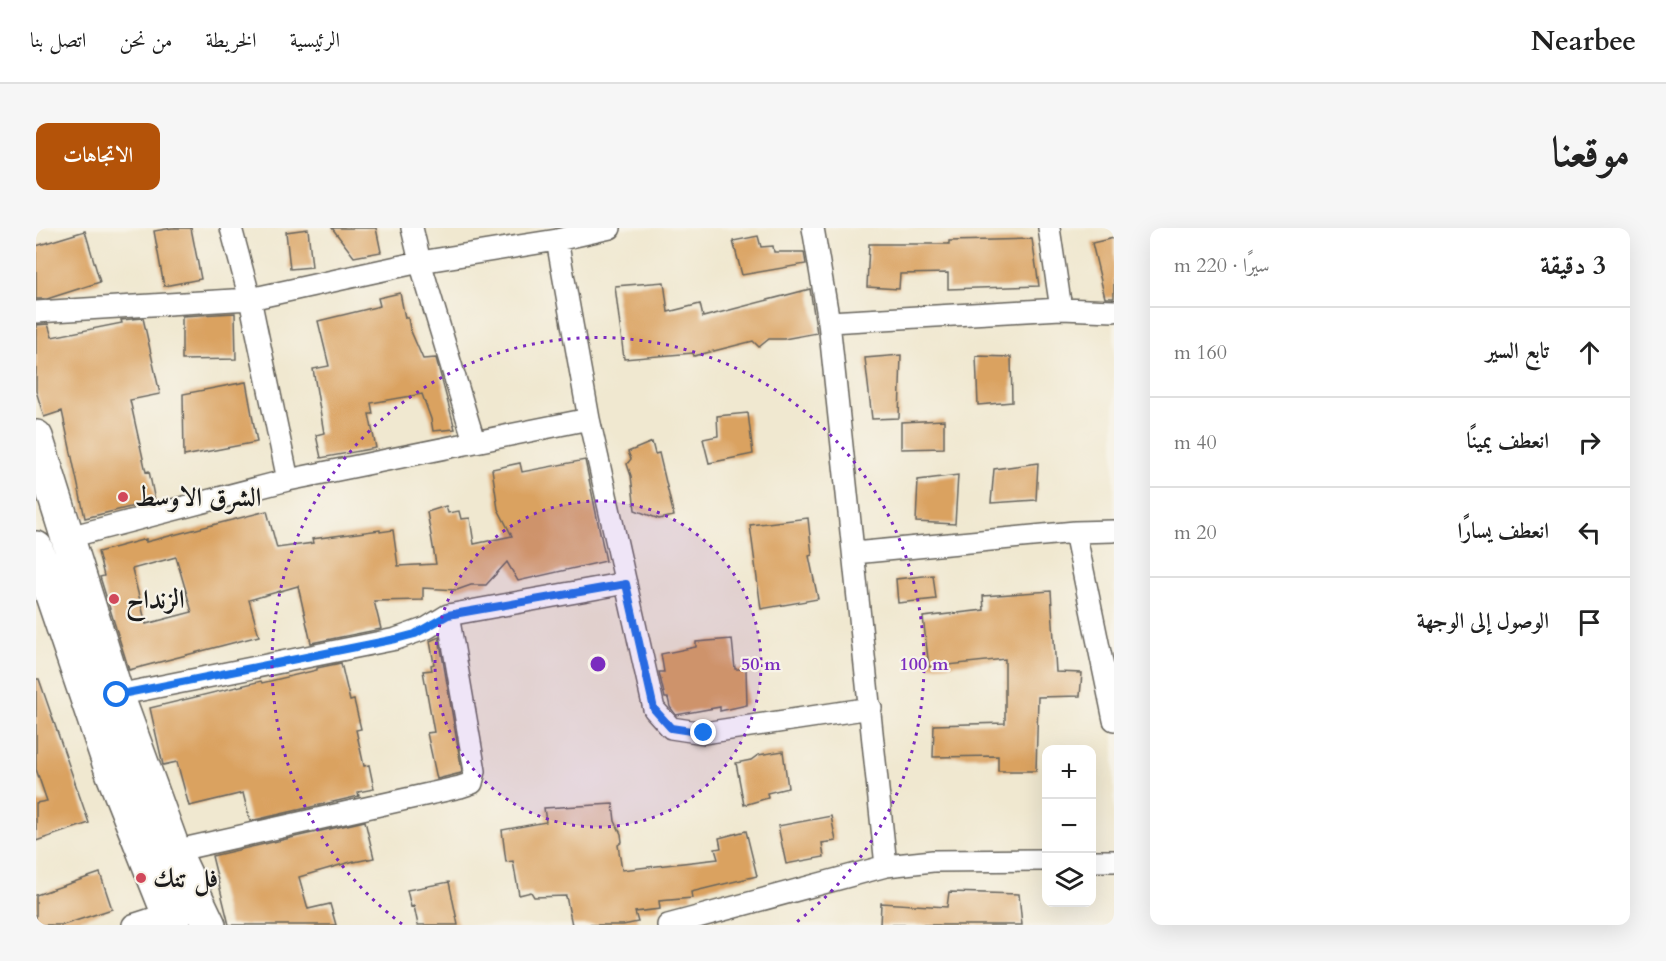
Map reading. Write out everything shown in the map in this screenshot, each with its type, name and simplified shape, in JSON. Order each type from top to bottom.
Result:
[{"type":"main road","points":[[36,437],[117,695],[174,850],[209,925]]},
{"type":"main road","points":[[36,548],[112,772],[170,919]]},
{"type":"street","points":[[231,228],[250,299],[288,480]]},
{"type":"street","points":[[412,228],[420,262],[474,441]]},
{"type":"street","points":[[36,312],[250,299],[420,262],[557,240],[610,228]]},
{"type":"street","points":[[813,228],[829,322],[886,866]]},
{"type":"street","points":[[1049,228],[1061,309]]},
{"type":"street","points":[[557,240],[589,419],[654,709],[671,728],[704,733],[871,708]]},
{"type":"street","points":[[829,322],[1061,309],[1114,311]]},
{"type":"street","points":[[69,537],[288,480],[589,419]]},
{"type":"street","points":[[854,554],[1075,532],[1114,531]]},
{"type":"street","points":[[1075,532],[1114,720]]},
{"type":"street","points":[[117,695],[396,639],[421,631],[448,615],[626,584]]},
{"type":"street","points":[[174,850],[472,783],[475,771],[448,615]]},
{"type":"street","points":[[668,925],[886,866],[933,861],[1042,860]]},
{"type":"street","points":[[1096,861],[1114,861]]},
{"type":"street","points":[[133,925],[170,919]]},
{"type":"building","points":[[191,228],[201,279],[164,286],[154,231]]},
{"type":"building","points":[[332,228],[376,228],[381,252],[354,257]]},
{"type":"building","points":[[308,229],[312,267],[290,269],[286,232]]},
{"type":"building","points":[[85,231],[100,282],[47,299],[36,299],[36,246]]},
{"type":"building","points":[[758,236],[761,247],[773,246],[774,252],[804,252],[806,264],[742,275],[733,241]]},
{"type":"building","points":[[1114,238],[1114,298],[1105,298],[1092,243]]},
{"type":"building","points":[[1032,239],[1039,286],[948,289],[948,273],[900,274],[899,289],[867,287],[869,244],[949,244],[949,241]]},
{"type":"building","points":[[664,282],[668,312],[700,304],[703,317],[810,289],[817,333],[784,339],[769,339],[759,347],[753,341],[694,356],[693,353],[624,359],[615,286]]},
{"type":"building","points":[[400,293],[405,318],[408,318],[410,329],[423,359],[436,358],[455,429],[433,431],[422,394],[371,403],[373,414],[369,414],[376,448],[321,458],[316,435],[324,433],[313,369],[329,366],[318,321],[380,306],[378,298]]},
{"type":"building","points":[[235,313],[236,359],[182,360],[182,316]]},
{"type":"building","points":[[143,318],[160,394],[130,400],[155,501],[85,518],[62,411],[44,417],[36,391],[36,325],[48,324],[52,337],[122,323],[121,320]]},
{"type":"building","points":[[901,355],[899,418],[872,419],[865,358]]},
{"type":"building","points":[[976,356],[1011,357],[1012,402],[978,405]]},
{"type":"building","points":[[246,382],[257,442],[184,456],[183,394]]},
{"type":"building","points":[[748,413],[753,454],[709,463],[703,439],[718,436],[717,416]]},
{"type":"building","points":[[944,420],[944,448],[901,449],[901,422]]},
{"type":"building","points":[[652,442],[655,454],[659,453],[674,516],[659,519],[635,510],[631,476],[627,464],[631,459],[628,452]]},
{"type":"building","points":[[585,460],[606,561],[518,581],[507,562],[486,585],[471,585],[457,590],[423,588],[423,600],[374,601],[381,629],[311,643],[298,586],[249,600],[259,636],[129,670],[100,577],[104,576],[98,552],[267,511],[277,548],[313,543],[312,539],[393,530],[398,566],[436,564],[427,512],[446,506],[448,513],[459,511],[461,519],[470,518],[474,544],[512,536],[498,509],[492,469],[520,463],[522,472]],"holes":[[[176,557],[192,612],[146,624],[132,569]]]},
{"type":"building","points":[[1038,463],[1036,500],[991,503],[994,469]]},
{"type":"building","points":[[958,475],[955,524],[916,522],[918,480]]},
{"type":"building","points":[[808,518],[812,555],[809,556],[818,599],[761,609],[750,525]]},
{"type":"building","points":[[933,575],[936,599],[898,603],[896,579]]},
{"type":"building","points":[[1051,591],[1056,672],[1082,673],[1080,696],[1038,697],[1036,771],[998,771],[998,756],[933,757],[934,725],[1005,723],[1005,659],[929,667],[923,617],[984,610],[983,596]]},
{"type":"building","points":[[439,637],[462,771],[437,779],[427,733],[434,732],[423,671],[432,670],[431,665],[434,664],[430,641]]},
{"type":"building","points":[[732,639],[735,669],[746,669],[747,705],[720,711],[720,707],[676,715],[670,707],[668,698],[665,698],[659,672],[664,672],[661,654],[696,647],[696,642]]},
{"type":"building","points":[[341,663],[350,701],[354,700],[361,729],[356,730],[364,766],[369,765],[374,789],[358,792],[359,796],[250,821],[243,793],[189,806],[177,762],[163,765],[150,708]]},
{"type":"building","points":[[36,679],[39,679],[89,823],[36,841],[36,803],[47,801],[36,769]]},
{"type":"building","points":[[783,751],[788,788],[767,793],[768,798],[744,805],[736,763],[751,760],[758,755]]},
{"type":"building","points":[[613,804],[615,821],[621,834],[622,842],[618,845],[622,870],[718,859],[715,849],[721,848],[719,838],[746,831],[757,876],[691,892],[692,898],[659,901],[660,909],[635,912],[638,922],[623,925],[572,925],[566,896],[534,897],[531,892],[519,895],[513,861],[506,862],[502,830],[546,822],[544,808]]},
{"type":"building","points":[[831,816],[836,841],[822,843],[824,857],[786,864],[778,826]]},
{"type":"building","points":[[365,821],[374,858],[354,861],[299,877],[308,909],[330,904],[336,925],[229,925],[212,856]]},
{"type":"building","points":[[100,873],[112,909],[63,925],[36,925],[36,895]]},
{"type":"building","points":[[449,882],[458,925],[418,925],[414,906],[411,907],[407,890]]},
{"type":"building","points":[[949,892],[1019,894],[1022,925],[880,925],[881,903],[947,907]]},
{"type":"place","name":"الشرق الاوسط","points":[[123,497]]},
{"type":"place","name":"الزنداح","points":[[114,599]]},
{"type":"place","name":"فل تنك","points":[[141,878]]},
{"type":"route","points":[[117,695],[396,639],[415,634],[448,615],[626,584],[654,709],[671,728],[704,733]]}]
